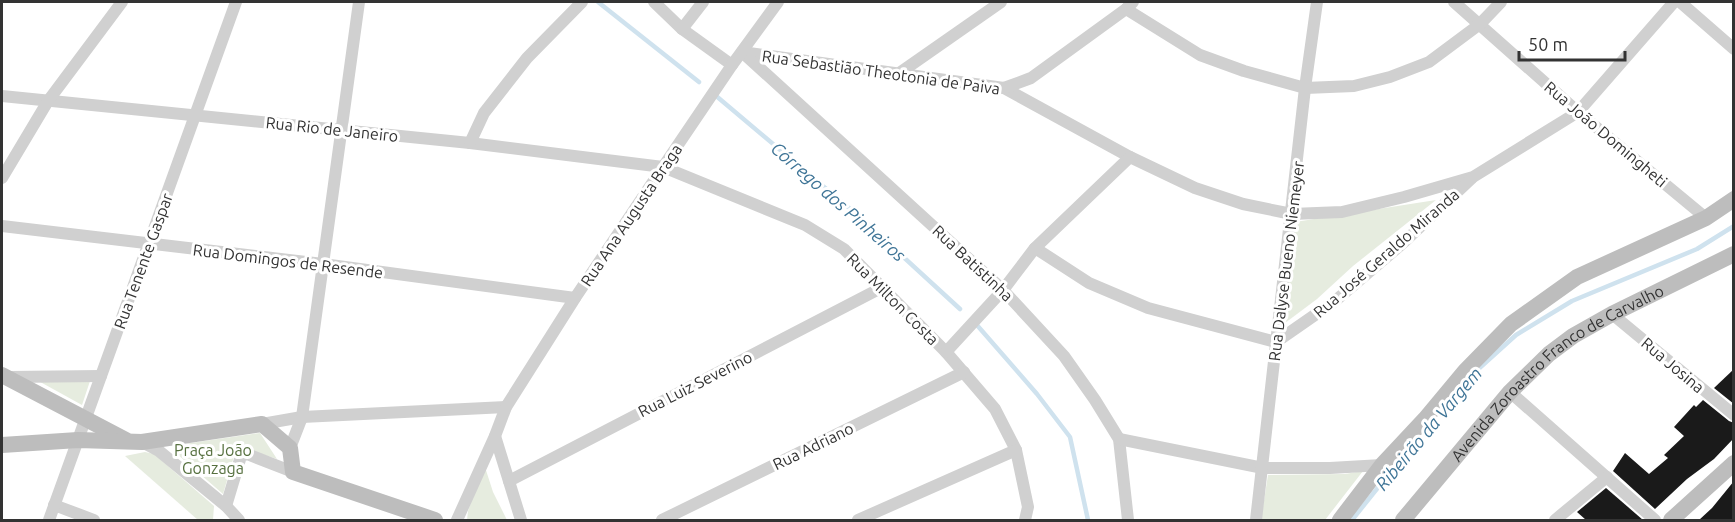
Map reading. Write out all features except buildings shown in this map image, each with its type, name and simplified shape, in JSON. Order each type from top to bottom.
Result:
[{"type":"street","points":[[2,178],[48,101],[122,2]]},
{"type":"street","name":"Rua Tenente Gaspar","points":[[49,520],[236,2]]},
{"type":"street","points":[[293,472],[290,448],[302,417],[359,2]]},
{"type":"street","points":[[470,143],[484,113],[527,58],[582,2]]},
{"type":"street","points":[[654,2],[682,29],[732,65]]},
{"type":"street","points":[[682,29],[703,2]]},
{"type":"street","name":"Rua Ana Augusta Braga","points":[[457,520],[506,407],[575,298],[732,65],[778,2]]},
{"type":"street","points":[[898,74],[1001,2]]},
{"type":"street","name":"Rua João Domingheti","points":[[1454,2],[1578,112],[1706,218]]},
{"type":"street","points":[[1004,88],[1031,78],[1130,5],[1200,55],[1244,71],[1305,88],[1354,86],[1390,77],[1429,62],[1480,24],[1501,2]]},
{"type":"street","name":"Rua Sebastião Theotonia de Paiva","points":[[742,52],[1004,88],[1130,157],[1195,188],[1243,204],[1292,214],[1342,212],[1473,177],[1578,112],[1674,2]]},
{"type":"street","points":[[1680,2],[1734,49]]},
{"type":"street","name":"Rua Dalyse Bueno Niemeyer","points":[[1256,520],[1305,88],[1319,4]]},
{"type":"street","name":"Rua Batistinha","points":[[742,52],[1003,290],[1064,356],[1119,439],[1128,520]]},
{"type":"street","name":"Rua Rio de Janeiro","points":[[2,96],[470,143],[663,167]]},
{"type":"street","points":[[946,352],[1003,290],[1035,248],[1130,157]]},
{"type":"street","name":"Rua Milton Costa","points":[[663,167],[805,225],[844,249],[946,352],[995,409],[1016,450],[1029,507],[1025,520]]},
{"type":"street","name":"Rua José Geraldo Miranda","points":[[1276,342],[1335,301],[1403,243],[1473,177]]},
{"type":"street","points":[[1340,520],[1382,465],[1511,324],[1577,277],[1706,218],[1734,199]]},
{"type":"street","name":"Rua Domingos de Resende","points":[[2,226],[323,264],[575,298]]},
{"type":"street","points":[[1035,248],[1089,283],[1148,308],[1276,342]]},
{"type":"street","name":"Avenida Zoroastro Franco de Carvalho","points":[[1403,520],[1510,392],[1548,354],[1573,336],[1612,314],[1734,254]]},
{"type":"street","name":"Rua Luiz Severino","points":[[509,481],[881,288]]},
{"type":"street","name":"Rua Josina","points":[[1612,314],[1734,415]]},
{"type":"street","name":"Rua Adriano","points":[[662,520],[964,372]]},
{"type":"street","points":[[5,376],[101,376]]},
{"type":"street","points":[[5,376],[86,419],[159,451],[226,506],[239,520]]},
{"type":"street","points":[[1510,392],[1654,520]]},
{"type":"street","points":[[2,444],[78,440],[135,442],[302,417],[506,407]]},
{"type":"street","points":[[262,424],[290,448]]},
{"type":"street","points":[[495,436],[521,520]]},
{"type":"street","points":[[1119,439],[1263,468],[1382,465]]},
{"type":"street","points":[[858,520],[1016,450]]},
{"type":"street","points":[[226,506],[241,456],[247,454],[435,520]]},
{"type":"street","points":[[1671,520],[1734,463]]},
{"type":"street","points":[[1685,520],[1734,475]]},
{"type":"street","points":[[1555,520],[1607,477]]},
{"type":"street","points":[[54,506],[94,520]]},
{"type":"green space","points":[[1436,200],[1353,266],[1317,299],[1285,323],[1295,222]]},
{"type":"green space","points":[[24,373],[90,381],[82,405]]},
{"type":"green space","name":"Praça João Gonzaga","points":[[260,433],[277,459],[237,446],[223,494],[177,454],[184,444]]},
{"type":"green space","points":[[145,452],[154,454],[214,506],[213,520],[198,520],[125,456]]},
{"type":"green space","points":[[484,464],[493,492],[507,520],[467,520]]},
{"type":"green space","points":[[1363,471],[1325,520],[1261,520],[1268,475],[1345,474]]},
{"type":"waterway","name":"Córrego dos Pinheiros","points":[[598,2],[699,82]]},
{"type":"waterway","name":"Córrego dos Pinheiros","points":[[715,95],[862,219],[960,309]]},
{"type":"waterway","name":"Ribeirão da Vargem","points":[[1474,373],[1516,335],[1572,301],[1697,249],[1734,226]]},
{"type":"waterway","name":"Córrego dos Pinheiros","points":[[976,324],[1037,394],[1070,437],[1088,520]]},
{"type":"waterway","name":"Ribeirão da Vargem","points":[[1352,520],[1412,445]]}]
